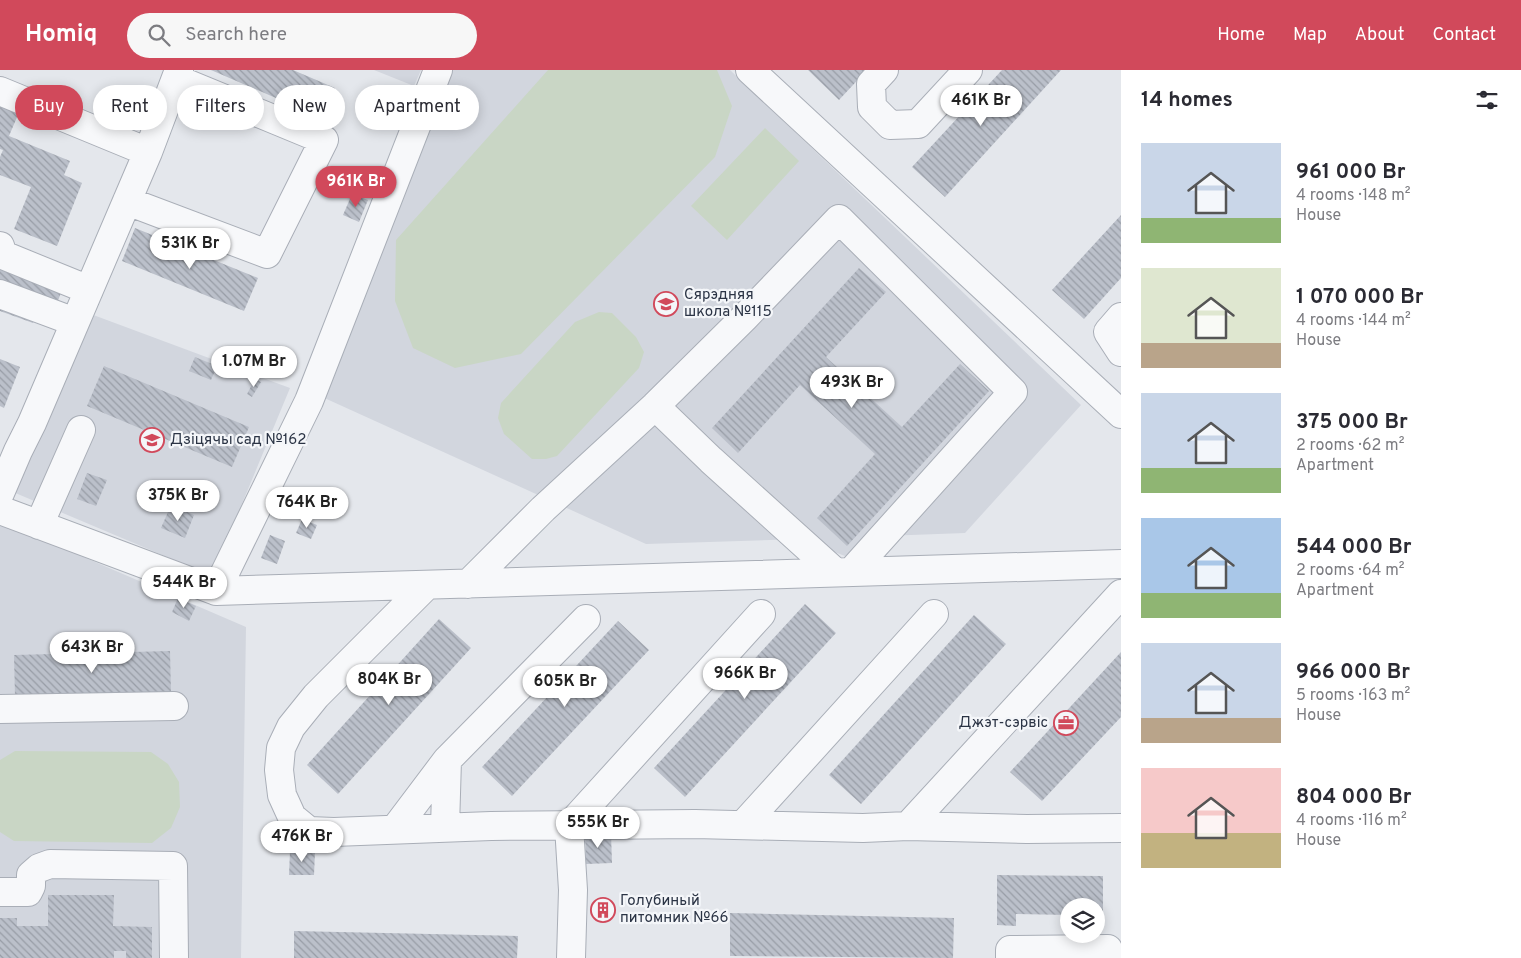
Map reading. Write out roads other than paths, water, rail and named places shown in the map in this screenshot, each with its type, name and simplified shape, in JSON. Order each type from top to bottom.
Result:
[{"type":"street","points":[[216,591],[309,401],[438,70]]},
{"type":"street","points":[[750,70],[1121,414]]},
{"type":"street","points":[[884,70],[871,84],[872,107],[890,125],[918,124],[968,70]]},
{"type":"street","points":[[0,493],[9,447],[32,423],[75,322],[148,152],[178,74],[324,140],[267,254],[127,201]]},
{"type":"street","points":[[0,91],[148,152]]},
{"type":"street","points":[[468,584],[543,509],[655,406],[840,219],[1013,392],[843,572]]},
{"type":"street","points":[[0,246],[3,255],[89,290]]},
{"type":"street","points":[[0,294],[75,322]]},
{"type":"street","points":[[1121,317],[1108,332],[1121,352]]},
{"type":"street","points":[[655,406],[711,460],[843,572]]},
{"type":"street","points":[[39,525],[81,430]]},
{"type":"street","points":[[0,510],[216,591],[1121,564]]},
{"type":"street","points":[[427,585],[316,696],[292,727],[281,748],[279,770],[282,795],[292,817],[309,831],[569,826],[1121,828]]},
{"type":"street","points":[[908,826],[1121,594]]},
{"type":"street","points":[[571,958],[573,890],[569,826],[762,614]]},
{"type":"street","points":[[743,826],[934,614]]},
{"type":"street","points":[[395,829],[447,760],[586,618]]},
{"type":"street","points":[[0,709],[174,706]]},
{"type":"street","points":[[445,827],[447,760]]},
{"type":"street","points":[[0,892],[28,892],[31,886],[31,875],[39,868],[50,864],[173,866],[174,958]]},
{"type":"street","points":[[1010,958],[1010,950],[1088,949],[1108,949],[1108,958]]},
{"type":"place","name":"Сярэдняя школа №115","points":[[666,304]]},
{"type":"place","name":"Дзіцячы сад №162","points":[[152,440]]},
{"type":"place","name":"Джэт-сэрвіс","points":[[1066,723]]},
{"type":"place","name":"Голубиный питомник №66","points":[[603,910]]}]
